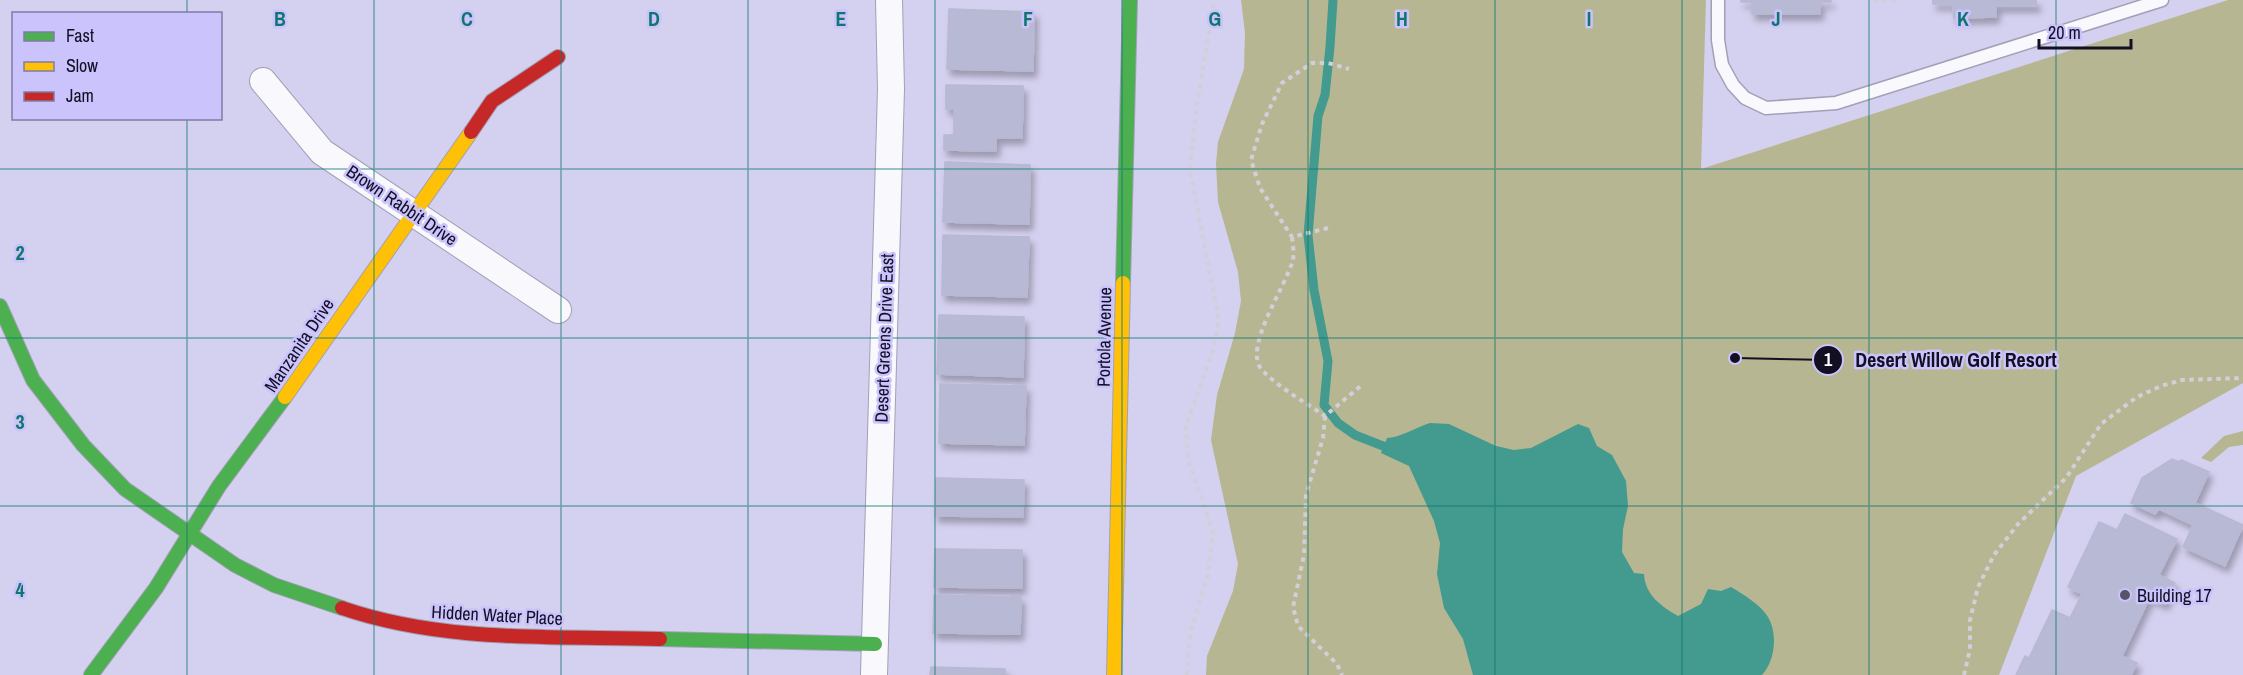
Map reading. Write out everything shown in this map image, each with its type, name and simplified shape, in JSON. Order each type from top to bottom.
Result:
[{"type":"street","name":"Desert Greens Drive East","points":[[874,675],[891,89],[889,0]]},
{"type":"street","name":"Portola Avenue","points":[[1114,675],[1130,0]]},
{"type":"street","name":"Manzanita Drive","points":[[91,675],[156,588],[219,486],[284,399],[412,212],[492,101],[558,57]]},
{"type":"street","name":"Brown Rabbit Drive","points":[[263,81],[322,152],[558,310]]},
{"type":"street","name":"Hidden Water Place","points":[[0,306],[33,380],[83,445],[125,489],[191,532],[235,565],[274,585],[379,621],[451,634],[875,644]]},
{"type":"lane","points":[[1718,0],[1718,40],[1722,65],[1733,85],[1744,98],[1766,108],[1836,103],[2162,0]]},
{"type":"path","points":[[1187,675],[1190,634],[1208,574],[1213,532],[1188,459],[1186,426],[1213,350],[1219,321],[1190,170],[1196,112],[1214,0]]},
{"type":"path","points":[[1873,0],[1900,0]]},
{"type":"path","points":[[1325,417],[1261,369],[1255,357],[1260,333],[1294,257],[1292,237],[1260,188],[1251,160],[1262,124],[1282,83],[1312,63],[1328,63],[1349,69]]},
{"type":"path","points":[[1292,237],[1328,228]]},
{"type":"path","points":[[1964,675],[1971,650],[1970,620],[1978,587],[1994,555],[2018,524],[2066,478],[2101,424],[2137,397],[2161,386],[2182,380],[2243,378]]},
{"type":"path","points":[[1342,675],[1337,664],[1298,626],[1293,607],[1304,555],[1306,495],[1323,438],[1325,417],[1364,384]]},
{"type":"shaded area","points":[[1241,0],[1706,0],[1701,169],[2228,0],[2243,0],[2243,383],[2076,476],[1999,675],[1206,675],[1207,656],[1233,591],[1238,564],[1211,440],[1217,395],[1235,333],[1241,301],[1238,272],[1218,202],[1216,164],[1218,142],[1244,69],[1245,33]]},
{"type":"shaded area","points":[[1430,423],[1449,424],[1496,446],[1514,450],[1531,448],[1578,424],[1589,428],[1597,446],[1612,455],[1626,481],[1628,506],[1623,529],[1622,552],[1634,573],[1644,574],[1647,588],[1655,599],[1678,616],[1701,604],[1708,589],[1721,591],[1731,587],[1751,600],[1768,617],[1773,631],[1772,655],[1762,675],[1473,675],[1463,639],[1444,608],[1437,574],[1440,543],[1434,521],[1409,466],[1381,453],[1387,438]]},
{"type":"shaded area","points":[[2243,431],[2243,445],[2229,447],[2211,462],[2201,458],[2224,436]]},
{"type":"building","points":[[1741,0],[1831,0],[1831,2],[1820,2],[1820,14],[1752,14],[1752,2],[1741,2]]},
{"type":"building","points":[[1933,0],[2036,0],[2037,6],[1996,6],[1996,17],[1954,18],[1953,4],[1933,4]]},
{"type":"building","points":[[949,9],[1034,12],[1033,71],[947,69]]},
{"type":"building","points":[[946,85],[1023,86],[1022,138],[996,138],[996,151],[944,150],[944,135],[954,135],[954,109],[946,109]]},
{"type":"building","points":[[945,162],[1030,165],[1029,224],[943,222]]},
{"type":"building","points":[[943,235],[1029,237],[1027,297],[942,295]]},
{"type":"building","points":[[939,315],[1024,317],[1023,377],[937,374]]},
{"type":"building","points":[[940,384],[1026,386],[1024,445],[939,443]]},
{"type":"building","points":[[2172,459],[2179,462],[2181,460],[2209,472],[2195,503],[2243,525],[2225,566],[2183,547],[2193,525],[2159,509],[2155,514],[2131,503],[2142,478]]},
{"type":"building","points":[[936,478],[1024,480],[1023,517],[935,516]]},
{"type":"building","name":"Building 17","points":[[2125,514],[2177,539],[2159,575],[2175,583],[2165,604],[2150,597],[2122,656],[2137,663],[2131,675],[2016,675],[2025,656],[2029,658],[2052,610],[2070,618],[2082,594],[2068,587],[2099,522],[2117,530]]},
{"type":"building","points":[[935,549],[1022,550],[1022,588],[934,587]]},
{"type":"building","points":[[934,595],[1021,597],[1020,634],[933,633]]},
{"type":"building","points":[[931,667],[1005,669],[1005,675],[930,675]]},
{"type":"waterway","points":[[1333,0],[1325,95],[1318,116],[1308,235],[1314,290],[1328,361],[1324,405],[1338,423],[1355,435],[1383,446]]},
{"type":"traffic: fast","points":[[1123,283],[1130,0]]},
{"type":"traffic: fast","points":[[0,306],[33,380],[83,445],[125,489],[235,565],[274,585],[342,608]]},
{"type":"traffic: fast","points":[[91,675],[156,588],[219,486],[285,397]]},
{"type":"traffic: fast","points":[[660,639],[875,644]]},
{"type":"traffic: slow","points":[[285,397],[471,132]]},
{"type":"traffic: slow","points":[[1114,675],[1123,283]]},
{"type":"traffic: jam","points":[[471,132],[492,101],[558,57]]},
{"type":"traffic: jam","points":[[342,608],[420,627],[499,636],[660,639]]},
{"type":"place","name":"Desert Willow Golf Resort","points":[[1735,358]]},
{"type":"place","name":"Building 17","points":[[2125,595]]}]
